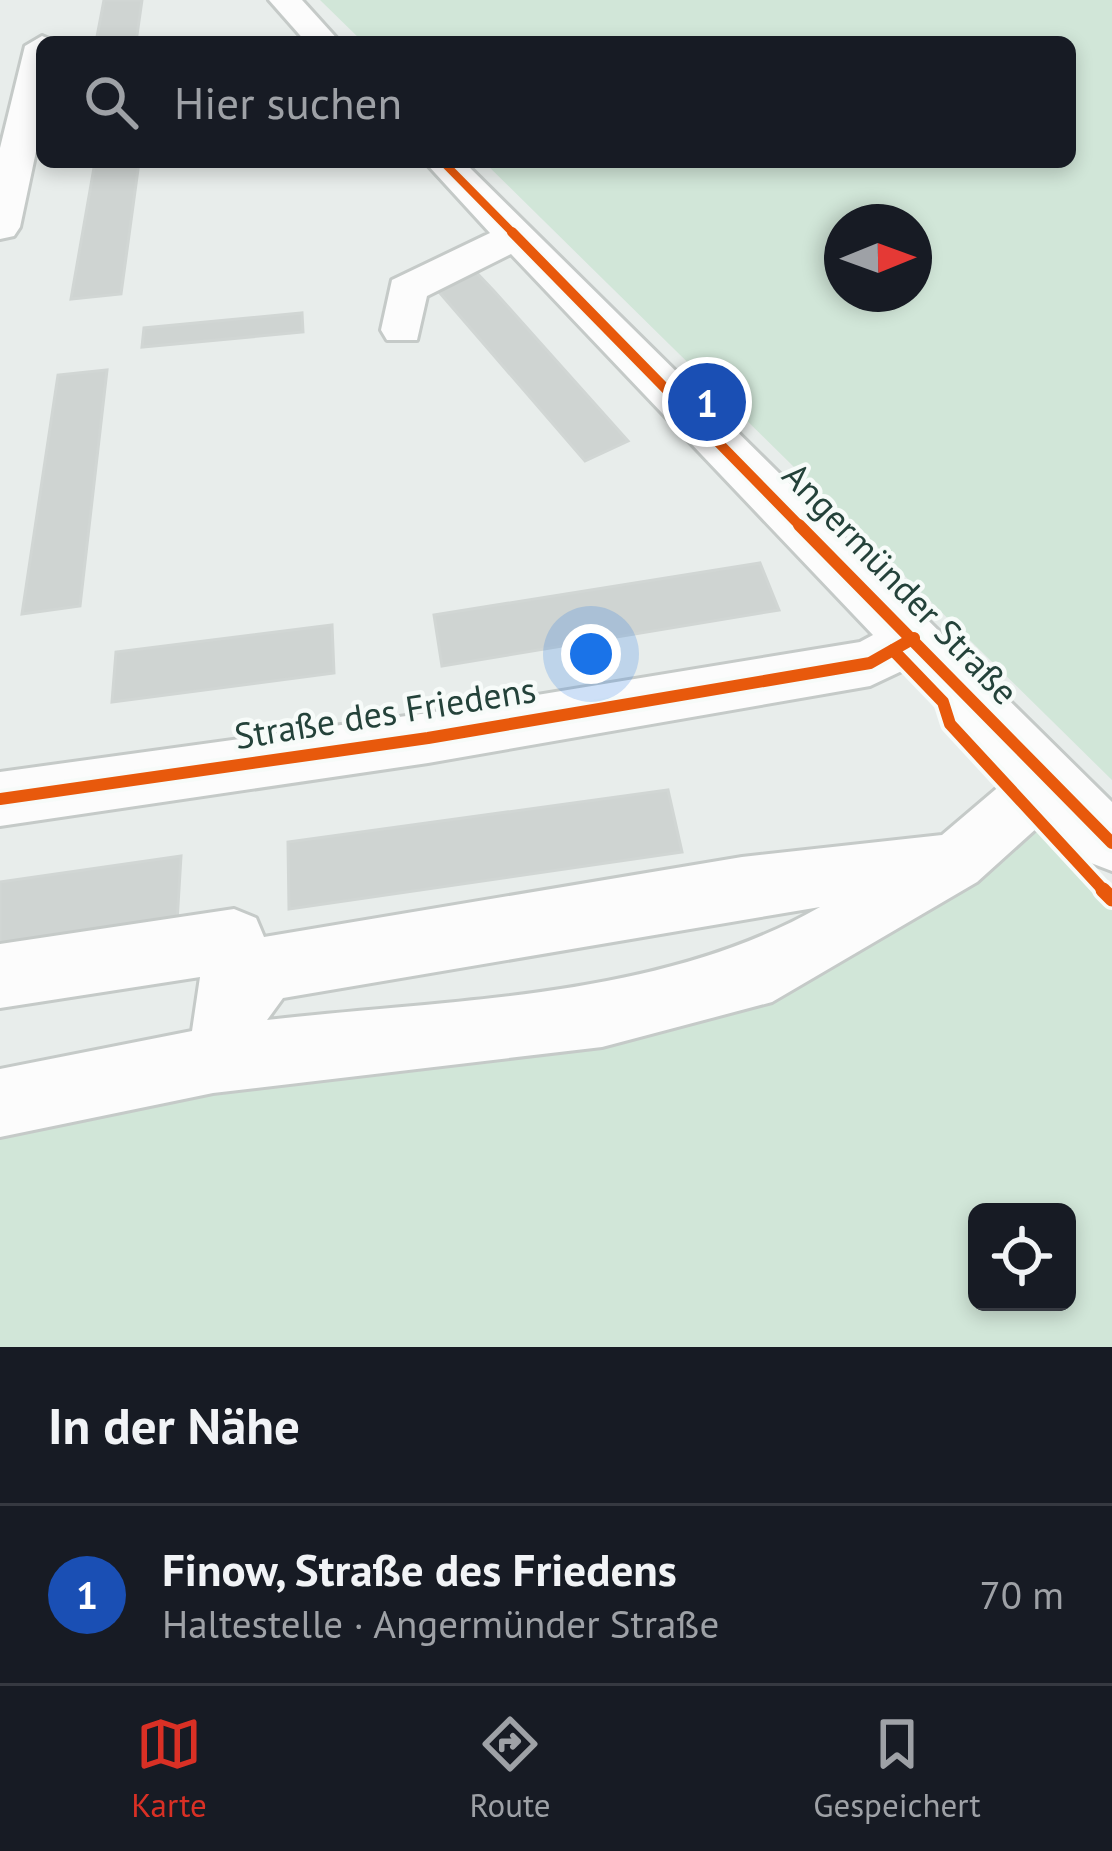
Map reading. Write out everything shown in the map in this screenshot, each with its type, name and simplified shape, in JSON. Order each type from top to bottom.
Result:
[{"type":"street","points":[[285,0],[318,36]]},
{"type":"street","points":[[0,226],[36,71]]},
{"type":"street","name":"Angermünder Straße","points":[[449,168],[1112,843]]},
{"type":"street","points":[[402,330],[406,289],[516,236]]},
{"type":"street","name":"Straße des Friedens","points":[[0,799],[428,739],[870,663],[914,638]]},
{"type":"street","points":[[0,1103],[221,1041],[602,1014],[772,970],[956,862],[1052,781]]},
{"type":"street","points":[[221,1041],[265,969],[742,886],[956,862]]},
{"type":"street","points":[[0,976],[234,940],[221,1041]]},
{"type":"green space","points":[[320,0],[1112,0],[1112,780],[490,168],[1076,168],[1076,36],[357,36]]},
{"type":"green space","points":[[1015,807],[1112,905],[1112,1347],[0,1347],[0,1098],[772,970]]},
{"type":"building","points":[[104,0],[142,0],[137,36],[97,36]]},
{"type":"building","points":[[94,168],[138,168],[121,294],[71,299]]},
{"type":"building","points":[[474,270],[628,441],[585,461],[434,286]]},
{"type":"building","points":[[302,313],[303,332],[142,347],[144,328]]},
{"type":"building","points":[[107,370],[80,606],[22,614],[58,375]]},
{"type":"building","points":[[760,563],[779,610],[442,666],[434,615]]},
{"type":"building","points":[[332,625],[334,673],[112,702],[116,652]]},
{"type":"building","points":[[668,790],[682,852],[289,909],[288,842]]},
{"type":"building","points":[[181,856],[177,922],[0,948],[0,882]]},
{"type":"cycle path","points":[[449,168],[1112,843]]},
{"type":"cycle path","points":[[0,799],[428,738],[870,663],[914,638]]},
{"type":"cycle path","points":[[893,650],[943,702],[950,724],[1112,899]]},
{"type":"place","name":"Finow, Straße des Friedens","points":[[707,402]]}]
